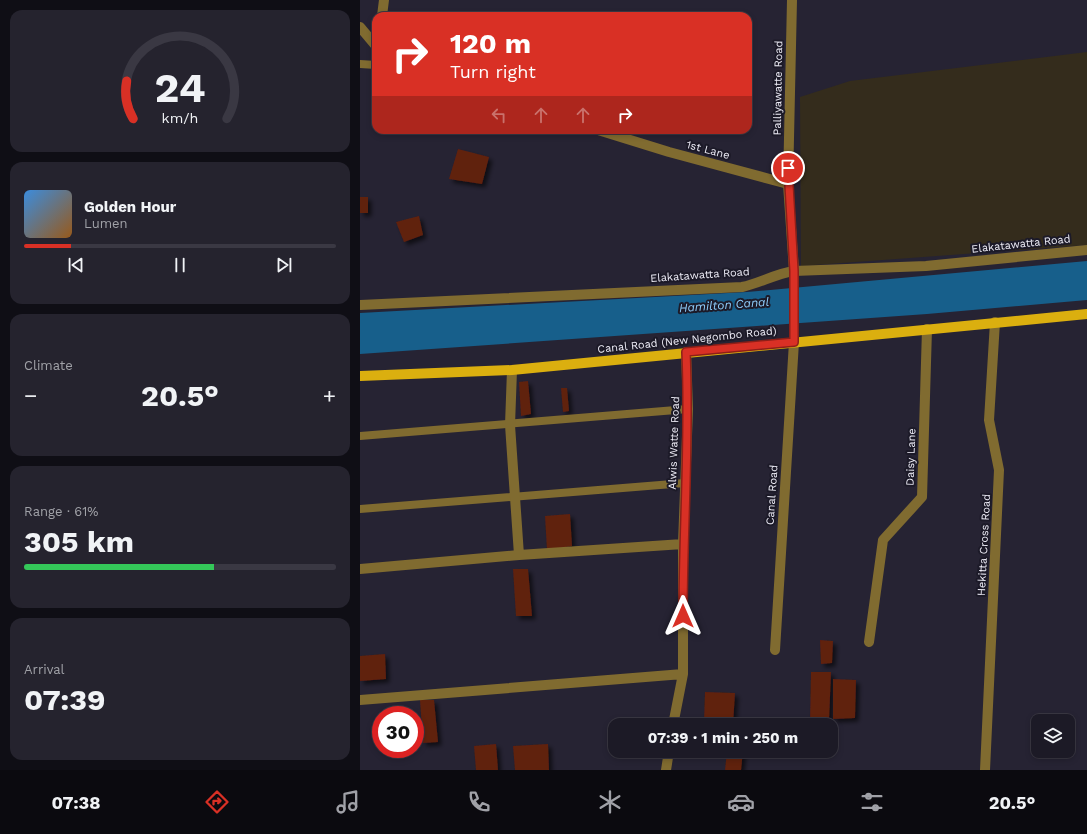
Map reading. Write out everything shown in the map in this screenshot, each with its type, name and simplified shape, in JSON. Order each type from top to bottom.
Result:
[{"type":"main road","name":"Canal Road (New Negombo Road)","points":[[360,376],[512,370],[1087,314]]},
{"type":"street","points":[[382,12],[384,0]]},
{"type":"street","name":"Palliyawatte Road","points":[[792,0],[788,184],[794,271]]},
{"type":"street","points":[[360,27],[372,41]]},
{"type":"street","name":"1st Lane","points":[[611,134],[669,152],[788,184]]},
{"type":"street","name":"Elakatawatta Road","points":[[360,305],[742,287],[794,271],[926,266],[1087,250]]},
{"type":"street","name":"Canal Road","points":[[775,650],[794,342],[794,271]]},
{"type":"street","name":"Hekitta Cross Road","points":[[985,770],[1000,470],[989,420],[995,322]]},
{"type":"street","name":"Daisy Lane","points":[[869,642],[883,540],[922,497],[927,329]]},
{"type":"street","name":"Alwis Watte Road","points":[[674,718],[683,674],[683,544],[688,408],[686,352]]},
{"type":"street","points":[[512,370],[510,425],[519,555]]},
{"type":"street","points":[[360,569],[519,555],[683,544]]},
{"type":"street","points":[[360,700],[683,674]]},
{"type":"street","points":[[666,770],[668,758]]},
{"type":"lane","points":[[360,64],[372,65]]},
{"type":"lane","points":[[360,436],[510,425],[688,408]]},
{"type":"lane","points":[[360,509],[685,483]]},
{"type":"shaded area","points":[[1087,52],[1087,245],[801,266],[800,97],[850,81]]},
{"type":"water","name":"Hamilton Canal","points":[[1087,261],[1087,300],[927,314],[360,354],[360,313],[747,292]]},
{"type":"building","points":[[458,149],[489,157],[482,184],[449,179]]},
{"type":"building","points":[[360,197],[368,197],[368,213],[360,213]]},
{"type":"building","points":[[419,216],[423,235],[404,242],[396,222]]},
{"type":"building","points":[[528,381],[531,414],[521,416],[519,382]]},
{"type":"building","points":[[561,388],[567,388],[569,411],[563,412]]},
{"type":"building","points":[[570,514],[572,546],[547,550],[545,516]]},
{"type":"building","points":[[513,569],[528,569],[532,616],[516,616]]},
{"type":"building","points":[[820,640],[833,641],[832,663],[821,664]]},
{"type":"building","points":[[385,654],[386,679],[360,681],[360,656]]},
{"type":"building","points":[[811,672],[831,672],[829,718],[810,718]]},
{"type":"building","points":[[833,679],[856,680],[855,718],[833,718]]},
{"type":"building","points":[[705,692],[735,693],[733,718],[704,718]]},
{"type":"building","points":[[420,700],[434,700],[438,742],[424,743],[424,706],[420,706]]},
{"type":"building","points":[[496,744],[498,770],[476,770],[474,746]]},
{"type":"building","points":[[548,744],[549,770],[515,770],[513,746]]},
{"type":"building","points":[[726,758],[742,758],[741,770],[725,770]]},
{"type":"route","points":[[683,616],[683,544],[688,408],[686,352],[794,342],[794,271],[788,168]]}]
